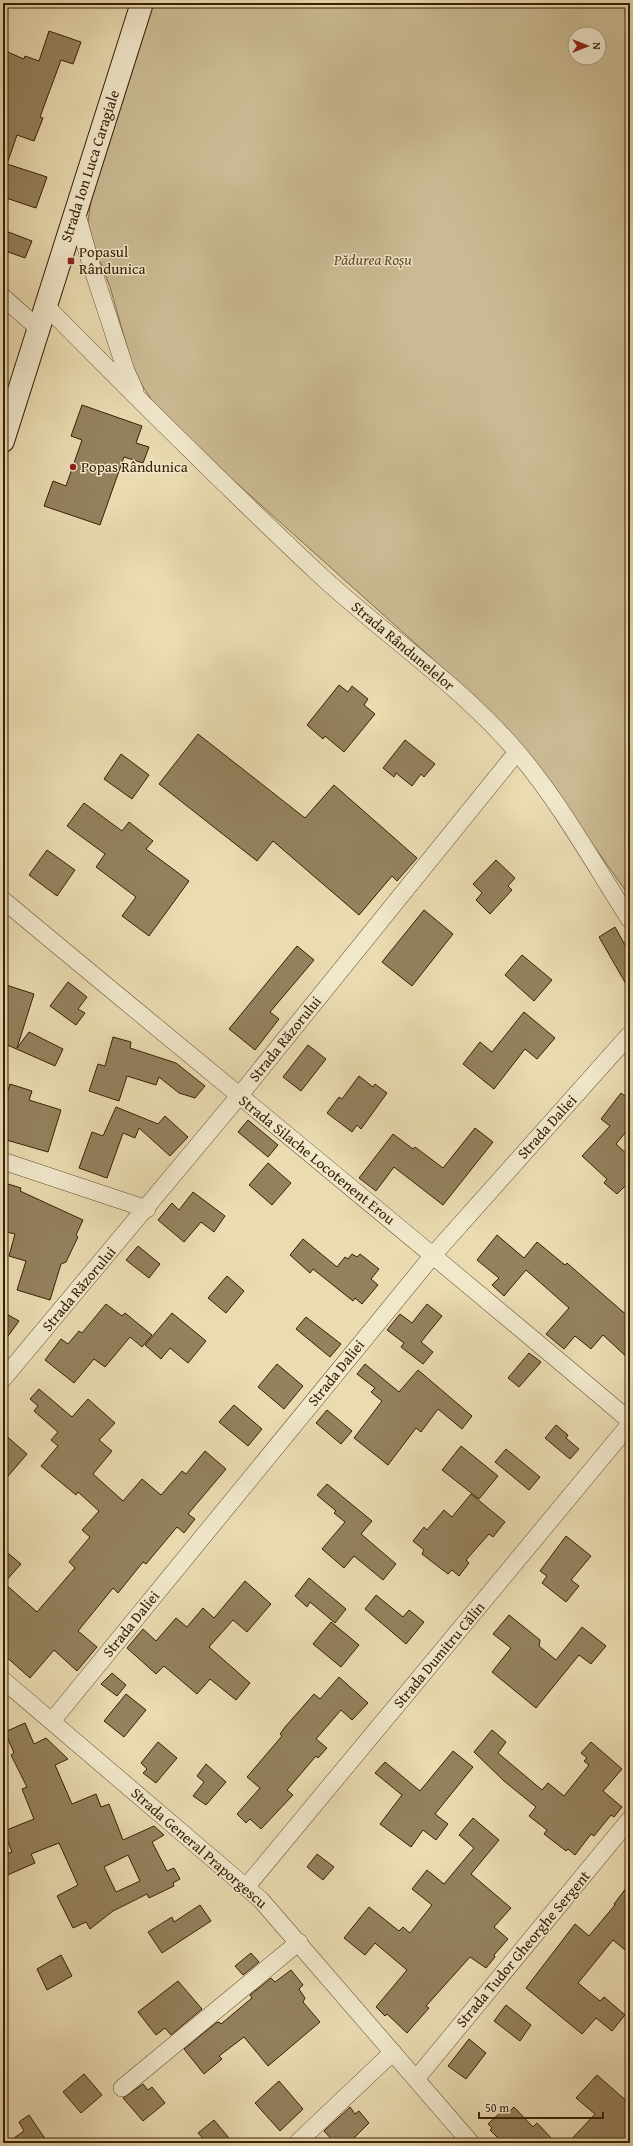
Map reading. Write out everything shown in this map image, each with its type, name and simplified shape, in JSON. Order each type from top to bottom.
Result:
[{"type":"main road","name":"Strada Ion Luca Caragiale","points":[[3,441],[142,3]]},
{"type":"street","name":"Strada Rândunelelor","points":[[76,211],[89,258],[126,371],[140,402]]},
{"type":"street","points":[[3,297],[39,329]]},
{"type":"street","name":"Strada Rândunelelor","points":[[46,306],[140,402],[322,577],[441,677],[517,752],[539,779],[630,920]]},
{"type":"street","name":"Strada Răzorului","points":[[3,1379],[147,1209],[517,752]]},
{"type":"street","name":"Strada Silache Locotenent Erou","points":[[3,900],[239,1096],[434,1254],[630,1421]]},
{"type":"street","name":"Strada Daliei","points":[[52,1721],[434,1254],[630,1034]]},
{"type":"street","points":[[3,1161],[147,1209]]},
{"type":"street","name":"Strada Dumitru Călin","points":[[247,1886],[630,1424]]},
{"type":"street","name":"Strada General Praporgescu","points":[[3,1680],[247,1886],[299,1942],[471,2143]]},
{"type":"street","name":"Strada Tudor Gheorghe Sergent","points":[[416,2079],[630,1819]]},
{"type":"street","points":[[122,2088],[299,1942]]},
{"type":"street","points":[[297,2143],[393,2052]]},
{"type":"green space","name":"Pădurea Roșu","points":[[151,3],[630,3],[630,897],[527,752],[485,706],[164,418],[135,375],[110,287],[87,228],[93,187]]},
{"type":"building","points":[[49,31],[81,42],[73,64],[61,60],[40,117],[43,118],[34,141],[17,135],[7,164],[47,177],[36,208],[3,197],[3,50],[24,59],[25,56],[39,61]]},
{"type":"building","points":[[3,230],[32,241],[25,258],[3,250]]},
{"type":"building","points":[[82,405],[142,426],[136,443],[149,447],[143,463],[124,457],[100,525],[44,506],[53,481],[66,486],[82,440],[71,436]]},
{"type":"building","points":[[339,685],[348,692],[352,686],[368,699],[364,705],[375,714],[344,752],[325,736],[323,739],[307,725]]},
{"type":"building","points":[[198,734],[305,818],[334,785],[417,858],[397,881],[392,876],[359,915],[273,841],[257,861],[159,784]]},
{"type":"building","points":[[405,740],[435,764],[424,777],[421,774],[412,786],[396,773],[394,777],[383,768]]},
{"type":"building","points":[[121,754],[149,775],[132,799],[104,779]]},
{"type":"building","points":[[84,803],[122,831],[129,822],[153,841],[146,849],[189,881],[149,936],[122,916],[136,897],[96,867],[105,854],[67,826]]},
{"type":"building","points":[[47,850],[75,870],[57,896],[29,875]]},
{"type":"building","points":[[496,860],[515,878],[508,886],[512,890],[490,914],[476,900],[482,893],[473,884]]},
{"type":"building","points":[[424,910],[453,934],[412,986],[382,962]]},
{"type":"building","points":[[615,927],[630,954],[630,991],[599,937]]},
{"type":"building","points":[[297,946],[314,960],[270,1012],[279,1019],[255,1050],[229,1029]]},
{"type":"building","points":[[522,955],[552,980],[534,1001],[505,975]]},
{"type":"building","points":[[68,982],[87,997],[78,1009],[85,1013],[76,1025],[50,1006]]},
{"type":"building","points":[[3,984],[34,994],[17,1048],[29,1032],[63,1049],[55,1066],[3,1043]]},
{"type":"building","points":[[524,1012],[555,1038],[537,1059],[525,1049],[494,1089],[463,1064],[480,1042],[492,1052]]},
{"type":"building","points":[[113,1037],[131,1042],[130,1048],[176,1063],[205,1086],[195,1098],[179,1093],[159,1077],[156,1085],[127,1076],[119,1101],[89,1091],[98,1064],[105,1066]]},
{"type":"building","points":[[308,1045],[326,1059],[301,1091],[283,1077]]},
{"type":"building","points":[[359,1076],[373,1087],[375,1084],[387,1093],[361,1129],[357,1125],[352,1132],[327,1113],[339,1097],[342,1099]]},
{"type":"building","points":[[10,1084],[32,1091],[29,1100],[61,1110],[48,1152],[3,1139],[3,1106]]},
{"type":"building","points":[[621,1093],[630,1100],[630,1127],[616,1144],[630,1157],[630,1181],[617,1194],[604,1183],[607,1179],[582,1156],[610,1126],[601,1119]]},
{"type":"building","points":[[116,1107],[158,1124],[165,1116],[188,1137],[170,1156],[139,1128],[135,1138],[123,1133],[107,1178],[79,1168],[92,1132],[103,1136]]},
{"type":"building","points":[[248,1120],[278,1145],[268,1157],[238,1132]]},
{"type":"building","points":[[475,1128],[493,1142],[443,1205],[394,1167],[376,1191],[359,1178],[393,1134],[413,1149],[415,1147],[443,1168]]},
{"type":"building","points":[[268,1163],[291,1183],[272,1205],[249,1185]]},
{"type":"building","points":[[8,1184],[21,1188],[20,1191],[83,1220],[76,1235],[78,1237],[66,1262],[61,1264],[50,1300],[17,1290],[26,1261],[9,1256],[15,1234],[3,1231],[3,1187],[6,1188]]},
{"type":"building","points":[[193,1192],[225,1216],[214,1232],[201,1222],[184,1242],[158,1220],[172,1203],[179,1210]]},
{"type":"building","points":[[497,1235],[524,1258],[537,1242],[565,1265],[567,1263],[630,1318],[630,1360],[603,1335],[591,1349],[575,1336],[564,1349],[546,1334],[569,1308],[526,1270],[504,1296],[492,1285],[499,1278],[477,1260]]},
{"type":"building","points":[[303,1239],[337,1267],[345,1257],[348,1259],[352,1254],[357,1257],[360,1254],[379,1269],[371,1279],[378,1285],[362,1304],[355,1298],[353,1301],[313,1269],[310,1273],[290,1255]]},
{"type":"building","points":[[138,1246],[160,1264],[149,1278],[126,1260]]},
{"type":"building","points":[[227,1276],[244,1291],[226,1313],[208,1298]]},
{"type":"building","points":[[106,1304],[122,1316],[125,1313],[152,1335],[142,1347],[130,1337],[105,1367],[94,1359],[74,1383],[45,1360],[61,1339],[68,1344],[79,1331],[82,1333]]},
{"type":"building","points":[[427,1304],[442,1316],[421,1342],[433,1352],[423,1364],[401,1347],[404,1343],[387,1330],[400,1314],[412,1323]]},
{"type":"building","points":[[3,1312],[19,1321],[3,1343]]},
{"type":"building","points":[[172,1313],[206,1341],[188,1363],[170,1348],[161,1359],[145,1345]]},
{"type":"building","points":[[306,1317],[341,1344],[330,1357],[296,1329]]},
{"type":"building","points":[[529,1353],[541,1362],[519,1387],[508,1378]]},
{"type":"building","points":[[277,1364],[303,1386],[284,1409],[258,1387]]},
{"type":"building","points":[[365,1364],[399,1392],[418,1370],[472,1416],[462,1429],[438,1409],[421,1432],[416,1428],[388,1465],[354,1438],[382,1401],[371,1392],[375,1388],[357,1374]]},
{"type":"building","points":[[39,1389],[72,1417],[88,1399],[115,1423],[99,1440],[112,1451],[93,1474],[123,1501],[142,1479],[161,1495],[182,1471],[186,1474],[205,1451],[226,1469],[188,1514],[195,1519],[184,1533],[177,1527],[146,1564],[143,1562],[118,1593],[113,1588],[78,1631],[97,1647],[77,1671],[54,1650],[30,1678],[3,1654],[3,1549],[21,1564],[4,1583],[37,1612],[75,1568],[69,1562],[90,1537],[82,1530],[99,1511],[78,1492],[76,1495],[41,1466],[58,1446],[51,1440],[58,1432],[34,1411],[38,1406],[30,1399]]},
{"type":"building","points":[[234,1405],[262,1429],[248,1446],[219,1422]]},
{"type":"building","points":[[327,1410],[352,1431],[341,1444],[316,1423]]},
{"type":"building","points":[[556,1425],[568,1435],[566,1438],[579,1449],[570,1459],[545,1438]]},
{"type":"building","points":[[3,1433],[27,1454],[3,1482]]},
{"type":"building","points":[[461,1446],[498,1476],[479,1499],[442,1470]]},
{"type":"building","points":[[506,1449],[540,1477],[529,1490],[495,1462]]},
{"type":"building","points":[[327,1484],[372,1521],[361,1534],[396,1564],[383,1580],[354,1556],[344,1568],[322,1549],[345,1522],[334,1513],[336,1511],[317,1495]]},
{"type":"building","points":[[471,1494],[505,1522],[493,1537],[489,1534],[466,1560],[469,1563],[459,1576],[452,1570],[448,1574],[422,1554],[424,1550],[413,1541],[424,1527],[427,1530],[444,1510],[452,1517]]},
{"type":"building","points":[[566,1536],[591,1556],[571,1580],[579,1586],[566,1602],[542,1583],[547,1576],[540,1571]]},
{"type":"building","points":[[309,1578],[346,1609],[335,1623],[310,1602],[307,1607],[295,1596]]},
{"type":"building","points":[[245,1581],[271,1604],[247,1632],[233,1620],[209,1647],[250,1683],[236,1700],[210,1679],[197,1694],[164,1666],[156,1674],[127,1648],[143,1629],[156,1641],[176,1618],[187,1627],[203,1608],[214,1618]]},
{"type":"building","points":[[376,1595],[403,1617],[409,1610],[424,1622],[406,1644],[365,1609]]},
{"type":"building","points":[[509,1615],[540,1640],[539,1646],[556,1660],[582,1627],[606,1646],[591,1664],[579,1655],[536,1708],[492,1672],[511,1648],[493,1634]]},
{"type":"building","points":[[331,1622],[359,1645],[341,1667],[313,1644]]},
{"type":"building","points":[[112,1673],[126,1685],[117,1696],[101,1684]]},
{"type":"building","points":[[339,1677],[368,1703],[352,1720],[341,1710],[316,1739],[327,1748],[318,1758],[316,1756],[287,1790],[293,1795],[261,1829],[250,1819],[246,1823],[237,1814],[260,1788],[247,1777],[282,1736],[280,1734],[285,1727],[314,1694],[320,1699]]},
{"type":"building","points":[[126,1694],[146,1710],[124,1737],[104,1721]]},
{"type":"building","points":[[25,1723],[34,1744],[46,1738],[68,1759],[55,1765],[72,1804],[96,1794],[101,1807],[109,1804],[123,1840],[154,1826],[164,1835],[152,1842],[167,1871],[174,1868],[180,1879],[173,1883],[174,1886],[149,1898],[147,1894],[113,1911],[90,1929],[86,1922],[73,1928],[57,1896],[78,1885],[59,1843],[31,1854],[35,1863],[3,1877],[3,1855],[12,1852],[4,1831],[34,1819],[22,1789],[27,1787],[11,1755],[14,1753],[5,1732]],"holes":[[[128,1855],[140,1881],[116,1892],[104,1867]]]},
{"type":"building","points":[[492,1730],[506,1742],[498,1753],[542,1790],[548,1783],[564,1796],[589,1765],[584,1761],[587,1758],[581,1753],[591,1742],[622,1769],[603,1791],[622,1807],[614,1817],[611,1815],[594,1836],[591,1834],[575,1855],[568,1849],[566,1851],[544,1834],[547,1830],[529,1816],[536,1807],[504,1781],[474,1752]]},
{"type":"building","points":[[158,1742],[177,1758],[156,1783],[143,1773],[147,1769],[141,1763]]},
{"type":"building","points":[[453,1751],[473,1767],[435,1814],[448,1824],[436,1840],[423,1830],[411,1847],[380,1824],[402,1795],[375,1773],[385,1762],[420,1791]]},
{"type":"building","points":[[206,1764],[226,1782],[206,1805],[193,1796],[204,1782],[197,1776]]},
{"type":"building","points":[[473,1818],[499,1840],[471,1874],[511,1908],[494,1927],[508,1939],[494,1955],[495,1957],[486,1968],[470,1957],[426,2006],[429,2008],[407,2033],[387,2014],[385,2016],[376,2007],[407,1970],[375,1943],[365,1955],[344,1938],[369,1907],[399,1931],[403,1927],[410,1933],[432,1905],[412,1889],[427,1870],[444,1884],[474,1848],[459,1835]]},
{"type":"building","points":[[317,1854],[334,1867],[323,1880],[307,1867]]},
{"type":"building","points":[[630,1883],[630,1954],[613,1940],[578,1983],[600,2001],[604,1997],[625,2015],[612,2031],[596,2018],[582,2034],[526,1988],[575,1924],[589,1936],[615,1905],[614,1904]]},
{"type":"building","points":[[200,1905],[211,1921],[162,1953],[148,1932],[172,1917],[174,1922]]},
{"type":"building","points":[[251,1953],[259,1962],[243,1975],[235,1966]]},
{"type":"building","points":[[61,1955],[72,1976],[47,1990],[37,1969]]},
{"type":"building","points":[[291,1970],[303,1985],[299,1989],[305,1998],[303,2002],[320,2022],[268,2066],[244,2037],[219,2056],[222,2059],[204,2074],[184,2049],[216,2023],[219,2022],[221,2024],[252,1998],[250,1995],[271,1978],[275,1982]]},
{"type":"building","points":[[178,1981],[202,2009],[171,2035],[165,2028],[156,2035],[138,2012]]},
{"type":"building","points":[[506,2005],[531,2025],[520,2041],[494,2021]]},
{"type":"building","points":[[469,2039],[486,2053],[466,2079],[448,2066]]},
{"type":"building","points":[[84,2074],[102,2095],[81,2113],[63,2092]]},
{"type":"building","points":[[597,2075],[630,2104],[630,2143],[568,2143],[595,2114],[576,2098]]},
{"type":"building","points":[[279,2081],[303,2109],[280,2131],[255,2103]]},
{"type":"building","points":[[143,2084],[148,2090],[152,2087],[165,2103],[143,2121],[123,2098]]},
{"type":"building","points":[[350,2107],[355,2114],[359,2111],[369,2123],[349,2143],[335,2143],[324,2131]]},
{"type":"building","points":[[506,2107],[510,2111],[514,2107],[533,2127],[537,2123],[556,2143],[503,2143],[490,2130],[492,2128],[488,2124]]},
{"type":"building","points":[[29,2115],[48,2143],[7,2143],[24,2131],[19,2122]]},
{"type":"building","points":[[214,2120],[233,2143],[207,2143],[198,2133]]},
{"type":"place","name":"Popasul Rândunica","points":[[71,261]]},
{"type":"place","name":"Popas Rândunica","points":[[73,467]]}]
